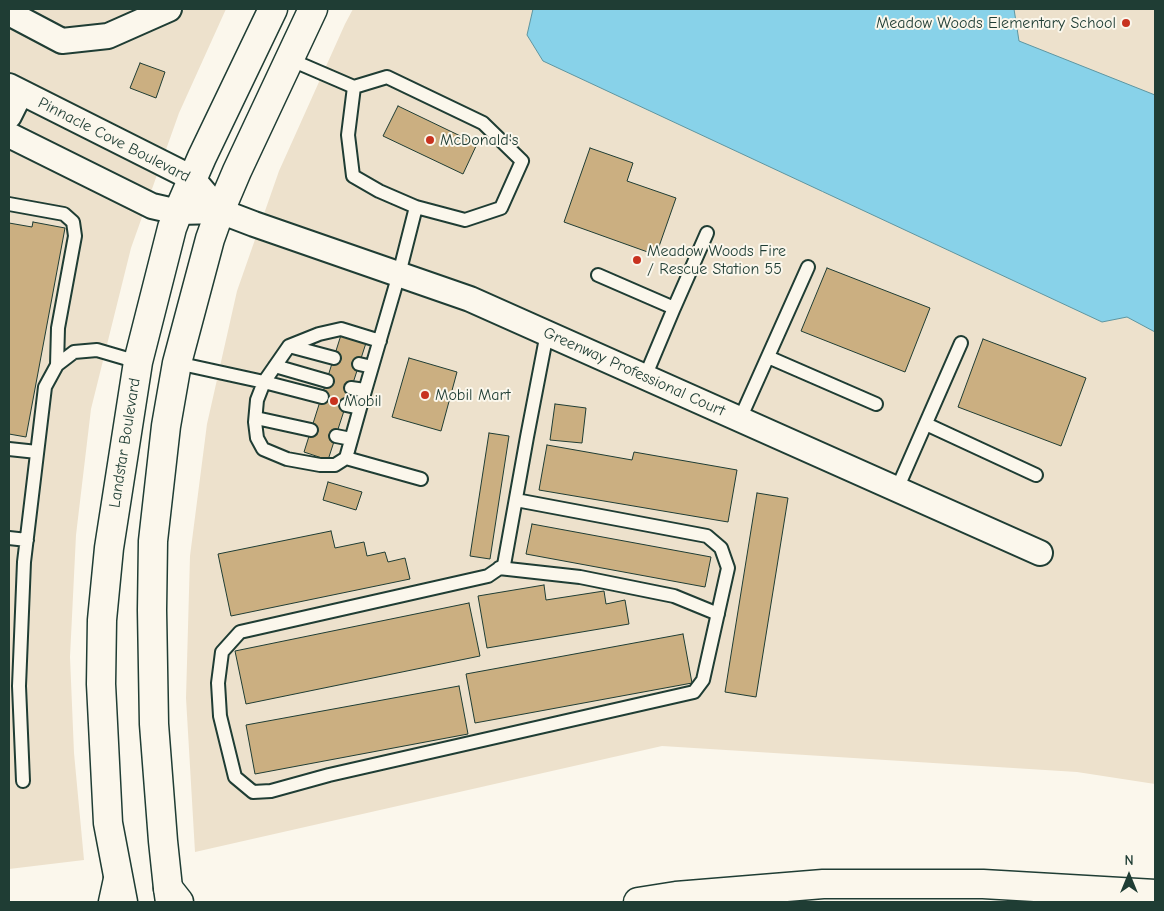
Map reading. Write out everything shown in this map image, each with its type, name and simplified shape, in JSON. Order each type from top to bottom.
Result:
[{"type":"main road","name":"Landstar Boulevard","points":[[118,895],[108,823],[101,684],[102,620],[109,548],[138,362],[172,228],[178,212],[192,178],[272,9]]},
{"type":"main road","points":[[172,897],[154,724],[152,610],[152,541],[166,426],[177,363],[210,239],[236,171],[312,9]]},
{"type":"main road","points":[[638,902],[676,896],[823,884],[984,884],[1155,894]]},
{"type":"street","points":[[9,13],[62,41],[108,36],[169,9]]},
{"type":"street","points":[[9,116],[15,89]]},
{"type":"street","name":"Pinnacle Cove Boulevard","points":[[15,89],[192,178],[220,211]]},
{"type":"street","points":[[9,135],[152,206],[178,212],[220,211]]},
{"type":"street","name":"Greenway Professional Court","points":[[220,211],[470,299],[1040,553]]},
{"type":"lane","points":[[289,59],[354,87],[387,77],[482,123],[522,161],[501,208],[465,220],[416,208],[379,191],[353,176],[348,135],[354,87]]},
{"type":"lane","points":[[9,204],[64,214],[73,222],[75,236],[58,328],[57,365]]},
{"type":"lane","points":[[380,341],[341,329],[319,334],[289,346],[264,382],[257,400],[257,438],[262,449],[287,459],[320,465],[335,465],[346,458],[365,390],[380,341],[399,274],[416,208]]},
{"type":"lane","points":[[645,377],[707,233]]},
{"type":"lane","points":[[740,419],[808,267]]},
{"type":"lane","points":[[598,275],[674,308]]},
{"type":"lane","points":[[516,500],[706,536],[721,548],[728,568],[703,680],[694,692],[329,775],[271,791],[253,792],[235,777],[220,716],[218,683],[222,652],[240,632],[488,576],[504,565],[516,500],[547,333]]},
{"type":"lane","points":[[897,489],[961,342]]},
{"type":"lane","points":[[289,346],[334,358]]},
{"type":"lane","points":[[23,782],[14,686],[15,632],[45,387],[57,365],[74,352],[97,350],[138,362]]},
{"type":"lane","points":[[768,357],[876,404]]},
{"type":"lane","points":[[177,363],[322,397]]},
{"type":"lane","points":[[359,364],[372,367]]},
{"type":"lane","points":[[275,366],[327,381]]},
{"type":"lane","points":[[351,388],[365,390]]},
{"type":"lane","points":[[346,405],[360,408]]},
{"type":"lane","points":[[256,418],[311,430]]},
{"type":"lane","points":[[926,424],[1036,475]]},
{"type":"lane","points":[[336,436],[351,439]]},
{"type":"lane","points":[[9,448],[37,452]]},
{"type":"lane","points":[[346,458],[421,479]]},
{"type":"lane","points":[[9,538],[27,540]]},
{"type":"lane","points":[[499,568],[580,577],[665,594],[718,614]]},
{"type":"shaded area","points":[[9,9],[226,9],[179,113],[131,248],[91,409],[76,535],[70,657],[74,753],[84,860],[9,869]]},
{"type":"shaded area","points":[[353,9],[1155,9],[1155,784],[1077,772],[662,746],[195,852],[186,698],[190,556],[207,424],[237,291],[279,171]]},
{"type":"water","points":[[533,9],[1014,9],[1019,41],[1155,95],[1155,332],[1127,317],[1102,322],[543,61],[527,35]]},
{"type":"building","points":[[140,63],[165,72],[156,98],[130,88]]},
{"type":"building","name":"McDonald's","points":[[398,106],[477,144],[463,174],[383,136]]},
{"type":"building","points":[[590,148],[633,163],[627,181],[676,198],[656,255],[564,222]]},
{"type":"building","points":[[33,222],[65,228],[26,437],[9,434],[9,223],[32,227]]},
{"type":"building","points":[[827,268],[930,308],[905,372],[801,331]]},
{"type":"building","name":"Mobil","points":[[341,335],[366,343],[328,460],[304,452]]},
{"type":"building","points":[[983,339],[1086,378],[1061,446],[958,407]]},
{"type":"building","name":"Mobil Mart","points":[[409,358],[457,372],[441,431],[392,417]]},
{"type":"building","points":[[555,404],[586,408],[582,443],[550,440]]},
{"type":"building","points":[[489,433],[509,436],[490,559],[470,556]]},
{"type":"building","points":[[547,445],[632,460],[634,452],[737,470],[728,522],[539,490]]},
{"type":"building","points":[[328,482],[362,492],[356,510],[323,500]]},
{"type":"building","points":[[757,493],[788,498],[756,697],[725,692]]},
{"type":"building","points":[[532,524],[711,557],[705,587],[526,554]]},
{"type":"building","points":[[331,531],[335,548],[364,542],[367,556],[385,552],[388,562],[405,558],[410,579],[231,616],[218,554]]},
{"type":"building","points":[[544,585],[546,600],[604,591],[606,604],[625,600],[629,624],[487,648],[478,596]]},
{"type":"building","points":[[469,603],[480,656],[246,704],[235,651]]},
{"type":"building","points":[[683,634],[692,683],[475,723],[466,674]]},
{"type":"building","points":[[459,686],[468,734],[255,774],[246,725]]},
{"type":"place","name":"Meadow Woods Elementary School","points":[[1126,23]]},
{"type":"place","name":"McDonald's","points":[[430,140]]},
{"type":"place","name":"Meadow Woods Fire / Rescue Station 55","points":[[637,260]]},
{"type":"place","name":"Mobil Mart","points":[[425,395]]},
{"type":"place","name":"Mobil","points":[[334,401]]}]
